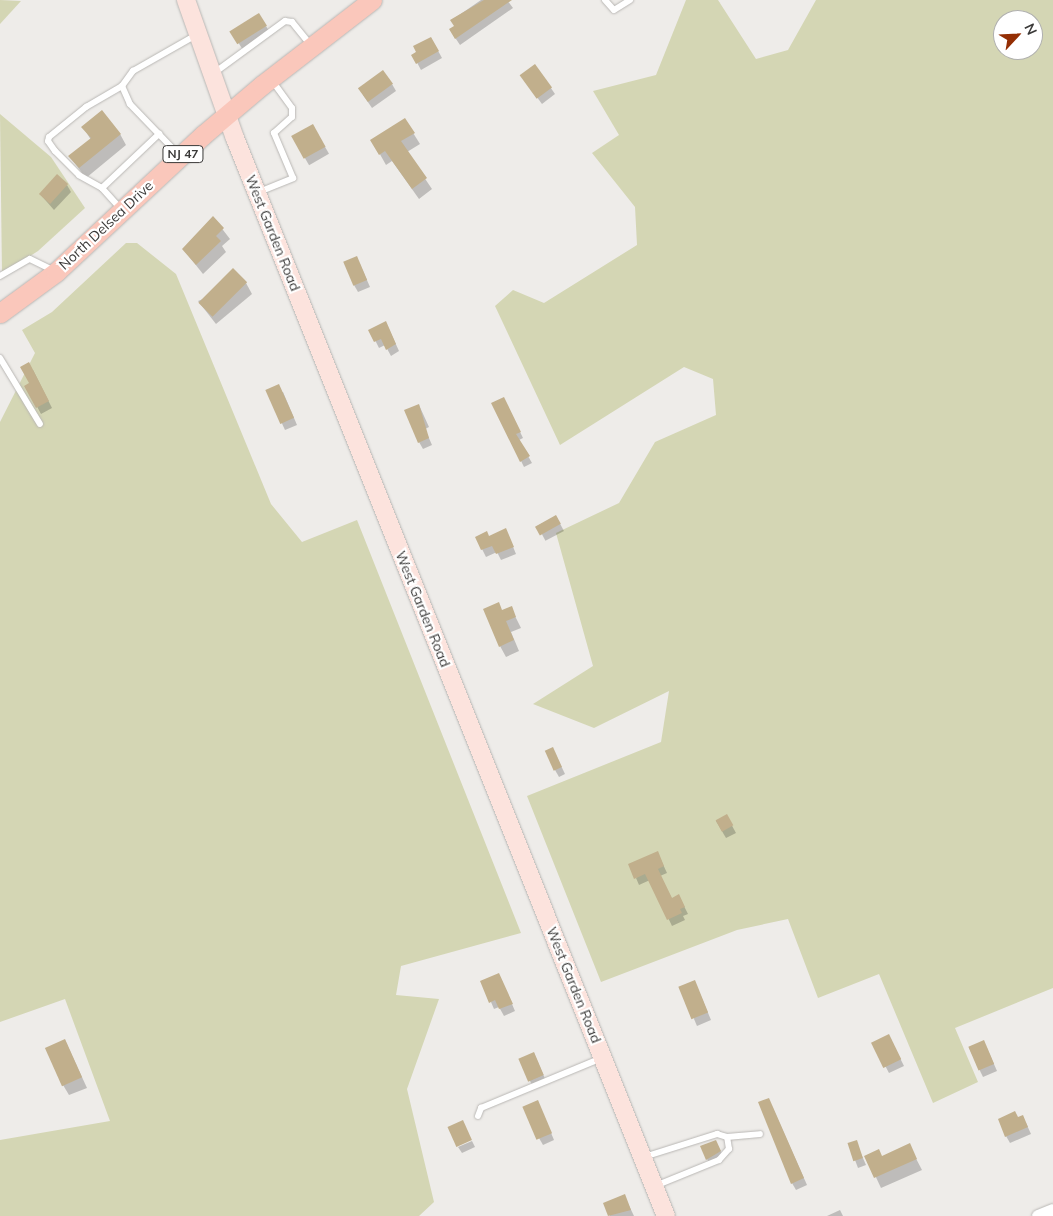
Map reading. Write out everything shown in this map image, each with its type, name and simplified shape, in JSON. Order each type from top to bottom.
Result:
[{"type":"main road","name":"West Garden Road","points":[[186,0],[257,193],[666,1216]]},
{"type":"main road","name":"North Delsea Drive","points":[[1,310],[56,272],[180,156],[228,114],[311,45],[372,0]]},
{"type":"street","points":[[1038,1216],[1053,1210]]},
{"type":"lane","points":[[605,0],[614,10],[630,0]]},
{"type":"lane","points":[[214,73],[285,22],[292,22],[311,45]]},
{"type":"lane","points":[[122,210],[102,188],[79,175],[55,152],[49,137],[105,94],[122,86],[133,71],[200,34]]},
{"type":"lane","points":[[257,193],[293,178],[274,133],[292,117],[292,108],[271,78]]},
{"type":"lane","points":[[122,86],[130,104],[180,156]]},
{"type":"lane","points":[[102,188],[159,134]]},
{"type":"lane","points":[[0,276],[30,259],[56,272]]},
{"type":"lane","points":[[0,358],[40,424]]},
{"type":"lane","points":[[478,1116],[481,1108],[603,1057]]},
{"type":"lane","points":[[642,1157],[717,1134],[727,1137],[760,1134]]},
{"type":"lane","points":[[654,1187],[718,1160],[728,1149],[727,1137]]},
{"type":"green space","points":[[0,0],[21,1],[0,24]]},
{"type":"green space","points":[[686,0],[718,0],[756,59],[788,50],[816,0],[1053,0],[1053,988],[955,1028],[978,1082],[933,1103],[879,974],[818,998],[788,919],[737,930],[601,982],[527,796],[661,742],[669,691],[594,728],[533,704],[593,666],[556,533],[619,503],[655,442],[716,415],[713,379],[684,367],[560,445],[495,306],[513,290],[544,303],[637,245],[635,207],[592,153],[619,135],[593,91],[656,75]]},
{"type":"green space","points":[[0,114],[51,157],[85,208],[38,251],[2,274]]},
{"type":"green space","points":[[126,243],[137,243],[176,274],[271,504],[302,542],[357,520],[521,933],[401,966],[396,995],[439,999],[407,1089],[434,1202],[419,1216],[0,1216],[0,1140],[110,1121],[65,999],[0,1022],[0,422],[35,353],[22,330],[52,312]]},
{"type":"building","points":[[484,0],[512,0],[455,39],[449,29],[454,26],[450,20]]},
{"type":"building","points":[[259,13],[267,26],[237,44],[229,32]]},
{"type":"building","points":[[431,37],[439,51],[416,64],[411,55],[416,52],[413,46]]},
{"type":"building","points":[[535,64],[552,87],[537,99],[520,75]]},
{"type":"building","points":[[383,70],[393,84],[368,102],[358,88]]},
{"type":"building","points":[[102,110],[121,134],[79,168],[68,156],[91,138],[81,127]]},
{"type":"building","points":[[405,118],[415,133],[401,141],[427,178],[412,189],[385,151],[379,155],[370,140]]},
{"type":"building","points":[[313,124],[326,147],[304,159],[291,136]]},
{"type":"building","points":[[57,174],[68,184],[50,204],[39,194]]},
{"type":"building","points":[[213,216],[224,228],[216,236],[221,241],[196,265],[182,249]]},
{"type":"building","points":[[357,256],[367,280],[353,286],[343,262]]},
{"type":"building","points":[[233,268],[247,282],[212,317],[198,303]]},
{"type":"building","points":[[386,321],[396,344],[386,350],[381,339],[374,342],[368,330]]},
{"type":"building","points":[[29,362],[49,401],[36,408],[24,386],[29,383],[20,367]]},
{"type":"building","points":[[279,384],[294,418],[280,424],[265,390]]},
{"type":"building","points":[[504,397],[521,432],[516,434],[530,456],[520,462],[491,403]]},
{"type":"building","points":[[419,404],[429,438],[418,443],[404,410]]},
{"type":"building","points":[[556,515],[561,524],[540,535],[535,527]]},
{"type":"building","points":[[506,528],[514,547],[496,554],[492,546],[481,550],[475,537],[487,531],[489,536]]},
{"type":"building","points":[[499,602],[502,610],[512,606],[516,617],[506,621],[514,640],[499,647],[483,609]]},
{"type":"building","points":[[553,747],[562,767],[554,771],[545,751]]},
{"type":"building","points":[[727,814],[733,825],[722,832],[716,820]]},
{"type":"building","points":[[658,851],[664,866],[658,869],[672,898],[679,894],[685,907],[680,909],[682,913],[667,920],[645,874],[634,879],[628,864]]},
{"type":"building","points":[[499,973],[513,1004],[499,1009],[495,1000],[489,1003],[480,981]]},
{"type":"building","points":[[695,980],[708,1012],[691,1019],[678,987]]},
{"type":"building","points":[[889,1034],[901,1059],[883,1068],[871,1043]]},
{"type":"building","points":[[65,1039],[82,1077],[62,1086],[45,1048]]},
{"type":"building","points":[[984,1040],[994,1064],[979,1071],[968,1047]]},
{"type":"building","points":[[534,1052],[544,1075],[528,1082],[518,1059]]},
{"type":"building","points":[[769,1098],[804,1178],[791,1184],[758,1102]]},
{"type":"building","points":[[538,1100],[552,1133],[536,1140],[522,1107]]},
{"type":"building","points":[[1015,1111],[1018,1117],[1023,1115],[1028,1127],[1005,1137],[998,1119]]},
{"type":"building","points":[[463,1120],[472,1140],[456,1147],[447,1127]]},
{"type":"building","points":[[716,1140],[721,1151],[706,1160],[700,1146]]},
{"type":"building","points":[[857,1140],[863,1158],[853,1161],[847,1143]]},
{"type":"building","points":[[910,1143],[917,1159],[874,1178],[864,1156],[879,1149],[882,1156]]},
{"type":"building","points":[[625,1194],[631,1210],[608,1216],[603,1203]]}]
